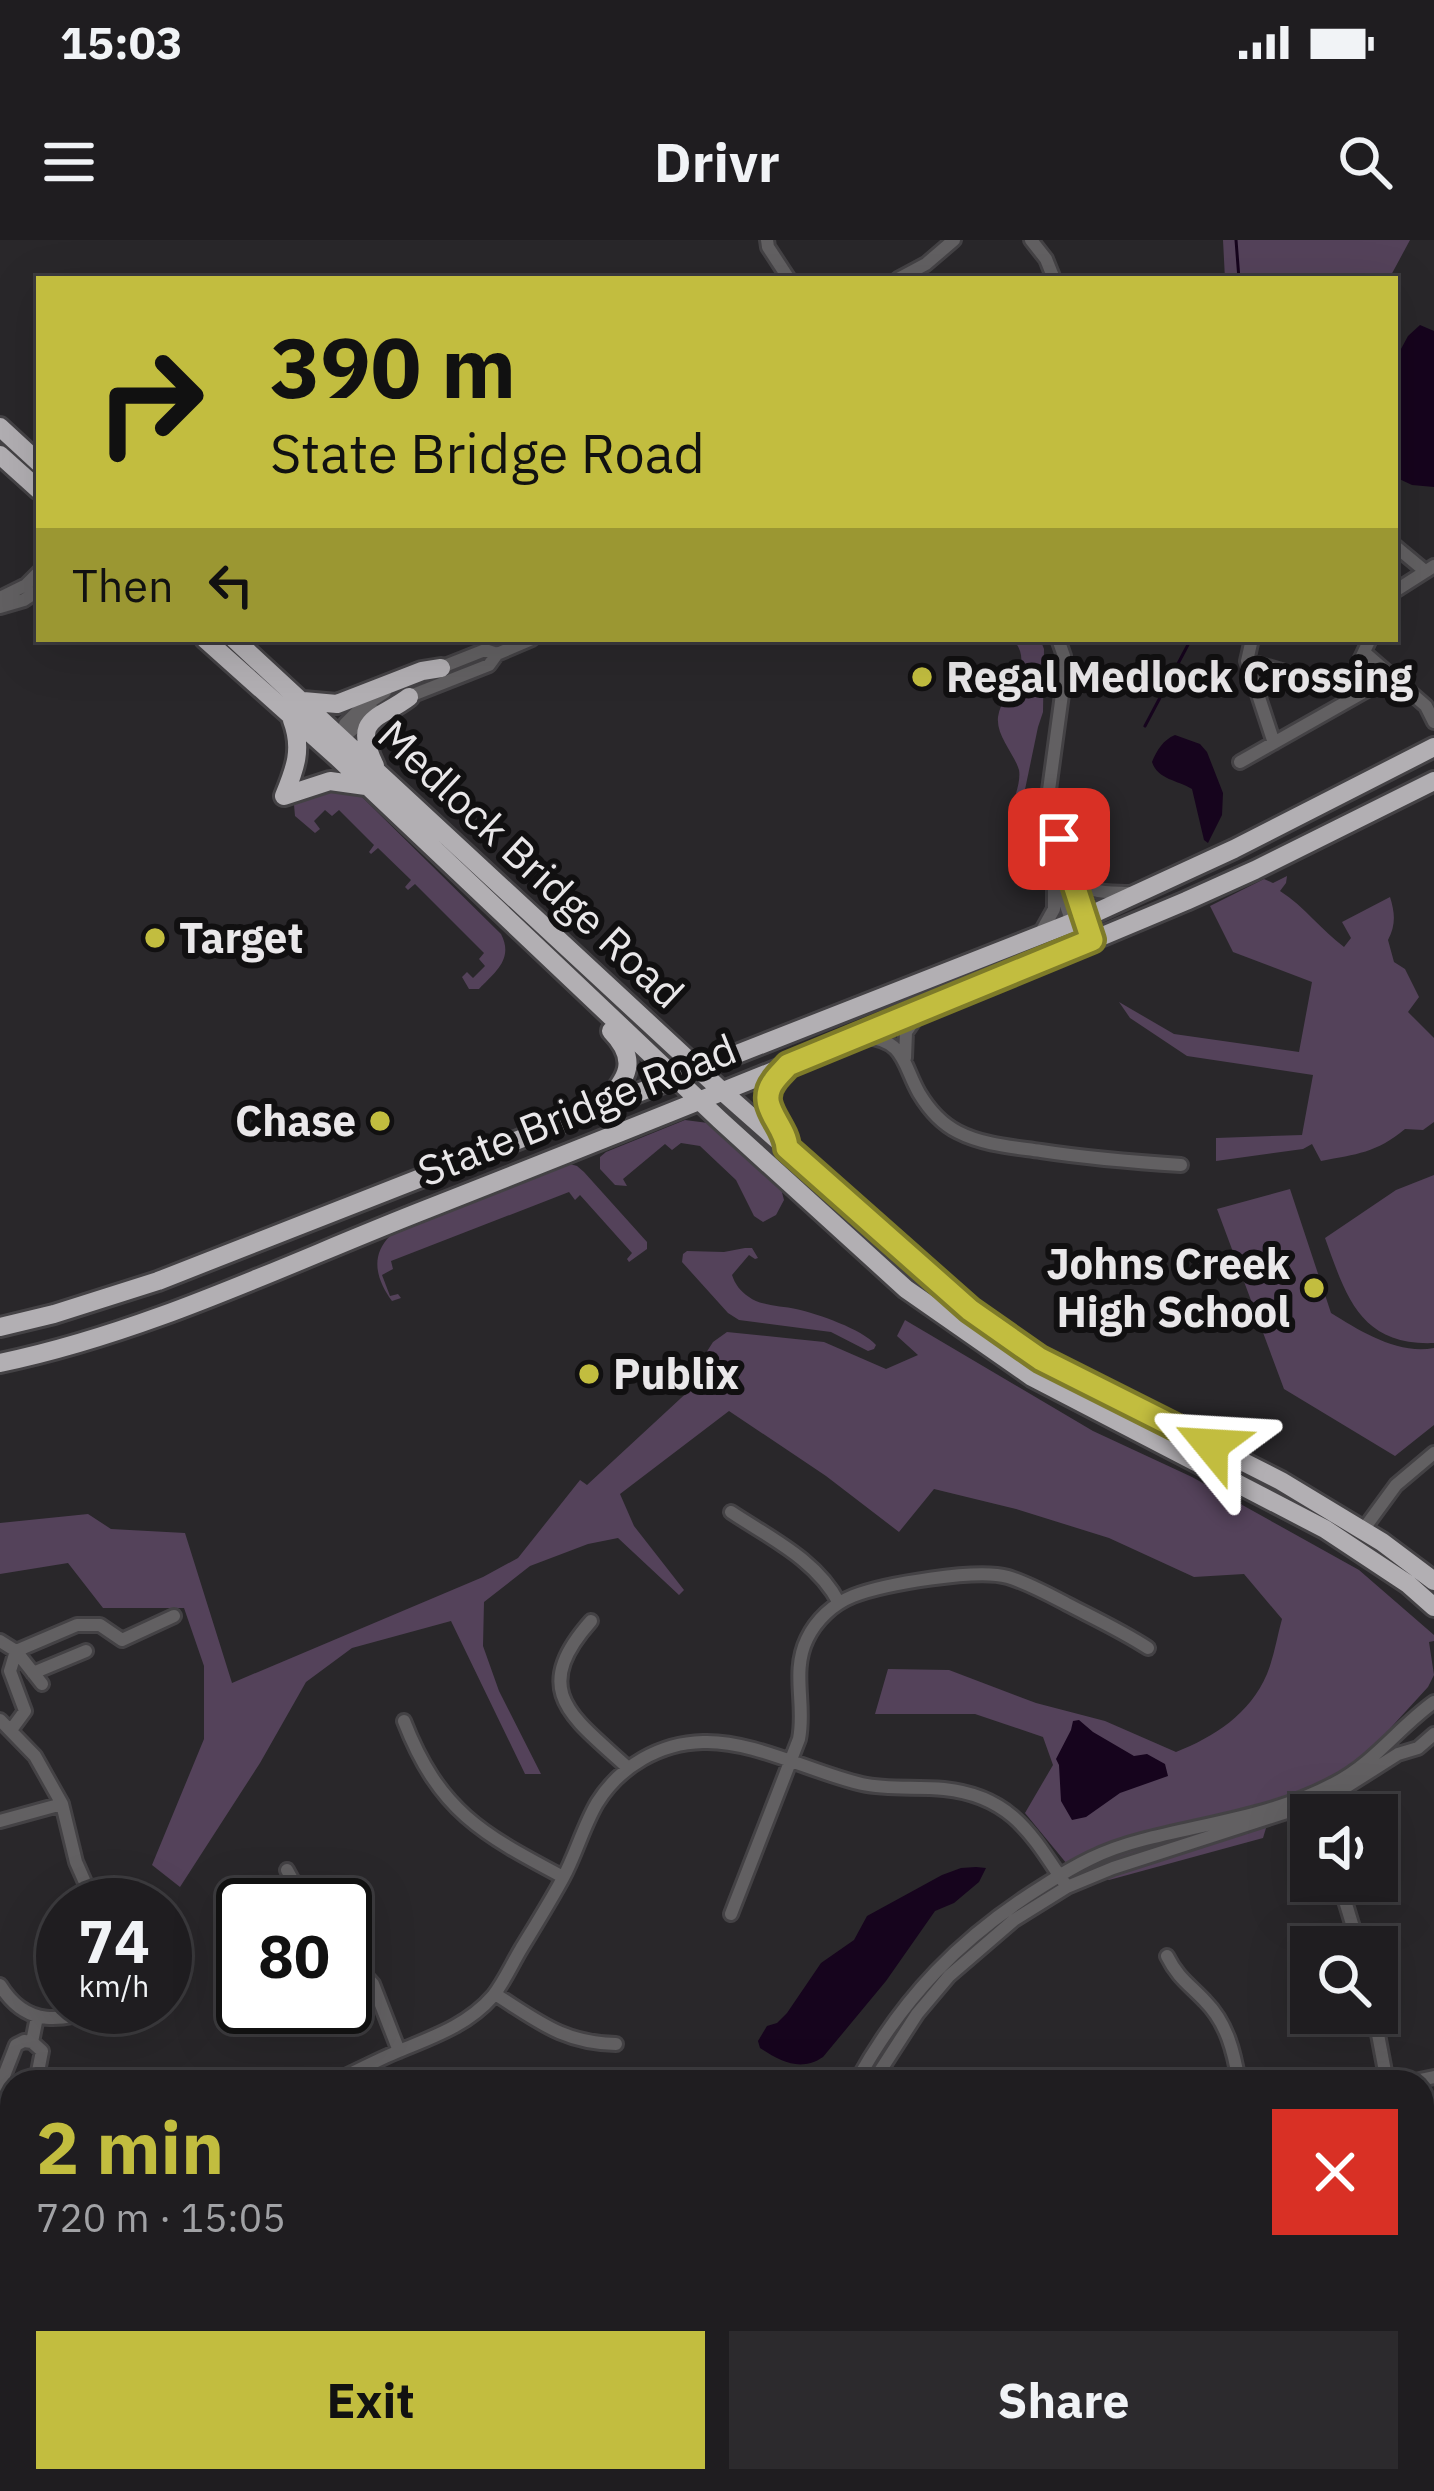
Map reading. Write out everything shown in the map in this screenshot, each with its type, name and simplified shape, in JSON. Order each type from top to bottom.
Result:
[{"type":"highway","points":[[0,427],[36,460]]},
{"type":"highway","points":[[0,454],[36,487]]},
{"type":"highway","name":"Medlock Bridge Road","points":[[209,642],[333,741],[591,997],[907,1289],[1032,1377],[1325,1529],[1434,1607]]},
{"type":"highway","name":"Medlock Bridge Road","points":[[237,642],[296,708]]},
{"type":"highway","points":[[409,697],[378,714],[370,724],[366,742],[372,779],[330,781],[284,796],[299,743],[296,708],[337,704],[441,668]]},
{"type":"highway","name":"State Bridge Road","points":[[0,1327],[158,1281],[1078,921],[1434,748]]},
{"type":"highway","name":"Medlock Bridge Road","points":[[372,779],[970,1310],[1040,1359],[1281,1481],[1363,1530],[1434,1581]]},
{"type":"highway","name":"State Bridge Road","points":[[0,1363],[78,1344],[188,1307],[723,1092],[1256,871],[1434,781]]},
{"type":"highway","points":[[591,997],[598,1018],[624,1044],[629,1060],[623,1082],[603,1106]]},
{"type":"highway","points":[[787,1148],[787,1133],[771,1115],[768,1096],[772,1082],[788,1065]]},
{"type":"highway","name":"Medlock Bridge Road","points":[[1359,1551],[1378,1574],[1434,1618]]},
{"type":"street","points":[[767,240],[787,276]]},
{"type":"street","points":[[904,276],[954,240]]},
{"type":"street","points":[[1031,240],[1053,276]]},
{"type":"street","points":[[1398,548],[1430,568],[1398,589]]},
{"type":"street","points":[[0,603],[36,575]]},
{"type":"street","points":[[0,603],[36,592]]},
{"type":"street","points":[[1059,642],[1064,656],[1050,820],[1059,839],[1058,863],[1086,943]]},
{"type":"street","points":[[1251,642],[1246,661],[1274,742]]},
{"type":"street","points":[[1338,706],[1367,646],[1426,706],[1434,722]]},
{"type":"street","points":[[333,741],[376,697],[485,650],[501,648]]},
{"type":"street","points":[[333,741],[378,709],[490,665],[501,648]]},
{"type":"street","points":[[1246,661],[1346,690]]},
{"type":"street","points":[[1240,762],[1392,676]]},
{"type":"street","points":[[1058,863],[1089,890],[1136,893]]},
{"type":"street","points":[[1040,934],[1054,909],[1049,874],[1058,863]]},
{"type":"street","points":[[905,1060],[906,1032],[921,1011]]},
{"type":"street","points":[[858,1036],[886,1040],[905,1060],[931,1111],[958,1132],[1022,1149],[1181,1166]]},
{"type":"street","points":[[1363,1530],[1396,1484],[1434,1453]]},
{"type":"street","points":[[730,1512],[813,1567],[830,1584],[839,1604]]},
{"type":"street","points":[[731,1915],[802,1724],[798,1679],[802,1652],[816,1624],[839,1604],[870,1591],[965,1574],[994,1574],[1025,1583],[1148,1648]]},
{"type":"street","points":[[83,1878],[62,1804],[35,1756],[4,1725],[25,1711],[10,1670],[16,1651],[77,1625],[100,1625],[122,1640],[174,1616]]},
{"type":"street","points":[[591,1621],[564,1656],[561,1694],[576,1720],[628,1768]]},
{"type":"street","points":[[0,1641],[16,1651],[38,1678],[86,1651]]},
{"type":"street","points":[[1324,1794],[1370,1760],[1434,1702]]},
{"type":"street","points":[[404,1721],[428,1773],[461,1814],[497,1842],[563,1877]]},
{"type":"street","points":[[1335,1794],[1397,1754],[1418,1748],[1434,1734]]},
{"type":"street","points":[[359,2070],[426,2042],[475,2014],[495,1994],[563,1877],[596,1805],[628,1768],[662,1750],[701,1742],[734,1745],[863,1784],[947,1789],[986,1800],[1034,1834],[1063,1881]]},
{"type":"street","points":[[0,1821],[62,1804]]},
{"type":"street","points":[[880,2070],[949,1976],[1098,1852],[1290,1809]]},
{"type":"street","points":[[287,1870],[291,1878]]},
{"type":"street","points":[[863,2070],[931,1976],[979,1929],[1063,1881]]},
{"type":"street","points":[[1167,1956],[1177,1975],[1206,2001],[1225,2029],[1237,2070]]},
{"type":"street","points":[[372,1982],[399,2051]]},
{"type":"street","points":[[0,1985],[24,2012],[36,2017]]},
{"type":"street","points":[[495,1994],[570,2039],[616,2044]]},
{"type":"street","points":[[32,2042],[36,2022]]},
{"type":"street","points":[[1378,2034],[1385,2070]]},
{"type":"street","points":[[6,2070],[16,2045],[24,2041],[42,2051],[38,2070]]},
{"type":"shaded area","points":[[1223,240],[1410,240],[1391,276],[1225,276]]},
{"type":"shaded area","points":[[1420,325],[1434,331],[1434,487],[1398,478],[1398,354]]},
{"type":"shaded area","points":[[1015,642],[1041,642],[1044,649],[1043,712],[1022,804],[1012,807],[1019,770],[998,717],[1020,669]]},
{"type":"shaded area","points":[[1175,735],[1200,744],[1207,752],[1223,793],[1222,815],[1208,843],[1192,789],[1164,776],[1152,762]]},
{"type":"shaded area","points":[[333,784],[358,793],[501,934],[504,958],[479,989],[469,989],[462,977],[467,972],[473,978],[485,966],[479,959],[484,953],[415,884],[408,890],[405,887],[411,880],[378,848],[371,854],[374,845],[339,810],[332,816],[325,810],[314,821],[320,829],[315,833],[295,816],[294,805],[301,798]]},
{"type":"shaded area","points":[[1287,876],[1280,891],[1344,947],[1351,938],[1342,922],[1390,897],[1394,919],[1388,940],[1394,962],[1405,969],[1419,997],[1408,1012],[1434,1038],[1434,1122],[1423,1130],[1405,1129],[1366,1151],[1321,1161],[1312,1144],[1216,1161],[1216,1138],[1302,1135],[1313,1075],[1187,1056],[1130,1018],[1119,1002],[1174,1034],[1299,1052],[1312,982],[1233,952],[1210,906],[1264,879],[1273,883]]},
{"type":"shaded area","points":[[685,1120],[708,1123],[780,1185],[784,1200],[776,1215],[763,1222],[754,1216],[736,1180],[700,1146],[681,1143],[672,1150],[665,1144],[623,1179],[627,1186],[615,1185],[600,1169],[600,1157],[606,1152]]},
{"type":"shaded area","points":[[570,1164],[584,1172],[647,1242],[647,1249],[629,1262],[632,1253],[580,1195],[575,1200],[569,1192],[391,1261],[393,1269],[382,1275],[390,1296],[401,1298],[392,1301],[378,1268],[380,1251],[390,1236]]},
{"type":"shaded area","points":[[1434,1175],[1434,1343],[1409,1342],[1389,1336],[1360,1313],[1340,1279],[1325,1238],[1396,1190]]},
{"type":"shaded area","points":[[1290,1189],[1331,1313],[1393,1345],[1434,1348],[1434,1425],[1395,1456],[1284,1389],[1217,1209]]},
{"type":"shaded area","points":[[752,1248],[758,1258],[749,1255],[732,1275],[746,1295],[839,1323],[861,1333],[876,1345],[874,1349],[868,1351],[831,1332],[739,1320],[682,1262],[687,1251]]},
{"type":"shaded area","points":[[905,1320],[1093,1431],[1192,1477],[1359,1570],[1434,1635],[1429,1642],[1434,1675],[1428,1687],[1364,1757],[1323,1783],[1274,1802],[1263,1838],[1109,1880],[1067,1864],[1025,1813],[1053,1765],[1043,1737],[975,1714],[875,1714],[888,1669],[949,1670],[1036,1703],[1105,1721],[1176,1752],[1217,1731],[1251,1701],[1267,1674],[1282,1619],[1244,1574],[1194,1577],[1109,1538],[934,1489],[899,1532],[729,1411],[620,1494],[634,1526],[684,1590],[679,1595],[618,1538],[530,1566],[484,1602],[483,1646],[499,1691],[541,1774],[525,1774],[451,1621],[352,1648],[306,1682],[186,1878],[169,1878],[152,1865],[204,1739],[204,1666],[184,1608],[103,1608],[68,1563],[0,1574],[0,1523],[88,1514],[111,1529],[185,1533],[232,1683],[518,1558],[580,1480],[587,1485],[707,1374],[699,1364],[713,1342],[727,1332],[824,1342],[886,1369],[918,1355],[897,1336]]},
{"type":"shaded area","points":[[1079,1720],[1134,1756],[1147,1754],[1165,1764],[1168,1776],[1120,1793],[1086,1817],[1072,1820],[1061,1801],[1056,1759],[1073,1721]]},
{"type":"shaded area","points":[[986,1868],[979,1882],[954,1903],[935,1911],[886,1981],[823,2057],[807,2064],[791,2063],[760,2048],[758,2041],[767,2026],[787,2013],[821,1963],[854,1940],[867,1916],[942,1875]]},
{"type":"waterway","points":[[1236,240],[1239,276]]},
{"type":"waterway","points":[[1145,726],[1189,642]]},
{"type":"place","name":"Regal Medlock Crossing","points":[[922,677]]},
{"type":"place","name":"Target","points":[[155,938]]},
{"type":"place","name":"Chase","points":[[380,1121]]},
{"type":"place","name":"Johns Creek High School","points":[[1314,1288]]},
{"type":"place","name":"Publix","points":[[589,1374]]},
{"type":"route","points":[[1059,839],[1092,940],[788,1065],[769,1088],[768,1106],[787,1133],[787,1148],[970,1310],[1040,1359],[1211,1445]]}]
